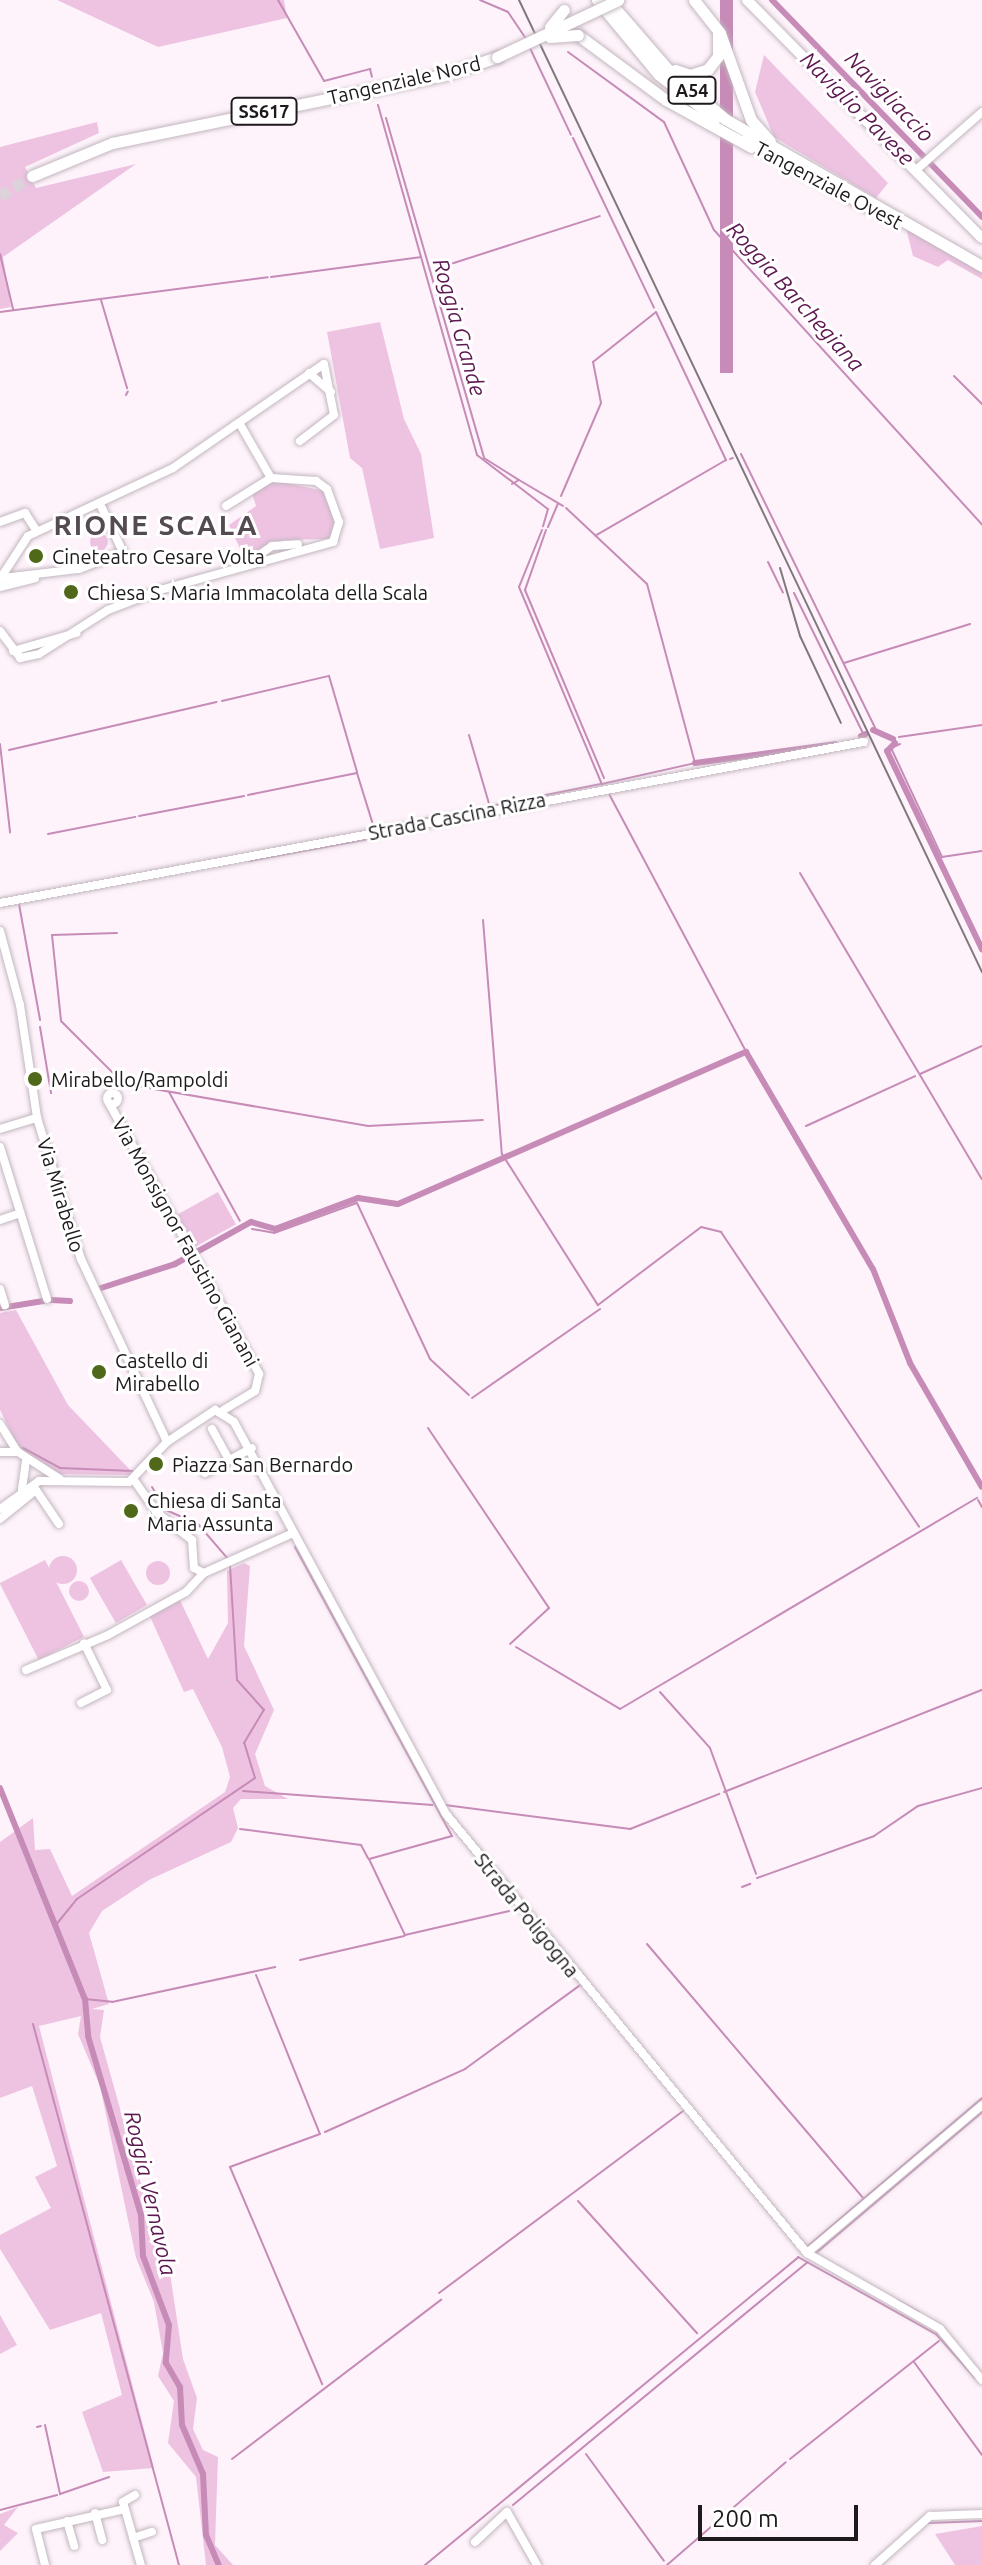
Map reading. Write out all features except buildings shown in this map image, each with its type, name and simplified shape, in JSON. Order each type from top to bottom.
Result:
[{"type":"highway","points":[[588,0],[635,49]]},
{"type":"highway","name":"Tangenziale Ovest","points":[[597,0],[635,49],[685,97],[772,157],[967,257]]},
{"type":"highway","name":"Tangenziale Ovest","points":[[608,0],[631,28],[725,119],[982,266]]},
{"type":"highway","name":"SS617","points":[[494,58],[618,0]]},
{"type":"highway","points":[[694,0],[711,19],[751,120],[792,156]]},
{"type":"highway","points":[[494,58],[556,24],[565,5]]},
{"type":"highway","points":[[631,28],[673,69],[696,75],[718,56],[711,19]]},
{"type":"highway","points":[[494,58],[578,35],[603,48],[697,121],[772,157]]},
{"type":"highway","name":"Tangenziale Nord","points":[[32,176],[112,143],[494,58]]},
{"type":"main road","points":[[747,0],[918,168],[982,238]]},
{"type":"street","points":[[918,168],[982,112]]},
{"type":"street","points":[[1,582],[36,530],[100,504],[241,426],[324,364],[334,415],[300,441]]},
{"type":"street","points":[[309,373],[331,392]]},
{"type":"street","points":[[241,426],[271,478]]},
{"type":"street","points":[[0,631],[13,651],[77,633],[108,610],[311,547],[338,534],[327,489],[316,481],[271,478],[226,506]]},
{"type":"street","points":[[1,582],[51,573],[123,552],[100,504]]},
{"type":"street","points":[[0,522],[25,513],[36,530]]},
{"type":"street","name":"Strada Cascina Rizza","points":[[0,903],[863,742]]},
{"type":"street","name":"Via Mirabello","points":[[0,931],[11,969],[37,1118],[91,1288],[167,1442]]},
{"type":"street","points":[[0,971],[11,969]]},
{"type":"street","name":"Via Monsignor Faustino Gianani","points":[[109,1103],[259,1374],[255,1391],[223,1410]]},
{"type":"street","points":[[0,1129],[37,1118]]},
{"type":"street","points":[[0,1147],[47,1299]]},
{"type":"street","points":[[0,1220],[20,1213]]},
{"type":"street","points":[[0,1289],[5,1305]]},
{"type":"street","points":[[0,1509],[14,1496],[61,1480],[134,1480],[167,1442],[223,1410]]},
{"type":"street","name":"Strada Poligogna","points":[[223,1410],[252,1448],[293,1533],[446,1814],[807,2253],[940,2329],[982,2380]]},
{"type":"street","points":[[0,1424],[26,1461],[61,1480]]},
{"type":"street","points":[[212,1429],[227,1456]]},
{"type":"street","points":[[205,1473],[227,1456],[252,1448]]},
{"type":"street","points":[[0,1452],[18,1452]]},
{"type":"street","points":[[0,1519],[14,1496],[26,1461]]},
{"type":"street","points":[[134,1480],[156,1512],[192,1540],[195,1585]]},
{"type":"street","points":[[14,1496],[36,1490],[59,1524]]},
{"type":"street","points":[[26,1670],[195,1585],[204,1573],[293,1533]]},
{"type":"street","points":[[194,1568],[204,1573]]},
{"type":"street","points":[[81,1703],[107,1690],[84,1643]]},
{"type":"street","points":[[807,2253],[982,2105]]},
{"type":"street","points":[[135,2495],[124,2499],[141,2565]]},
{"type":"street","points":[[45,2565],[36,2529],[95,2513],[125,2509]]},
{"type":"street","points":[[475,2542],[507,2512],[537,2565]]},
{"type":"street","points":[[95,2513],[102,2540]]},
{"type":"street","points":[[875,2565],[930,2516],[982,2514]]},
{"type":"street","points":[[67,2521],[74,2546]]},
{"type":"street","points":[[133,2538],[152,2532]]},
{"type":"shaded area","points":[[57,0],[284,0],[287,18],[158,47]]},
{"type":"shaded area","points":[[720,0],[733,0],[733,373],[720,373]]},
{"type":"shaded area","points":[[764,55],[888,183],[876,198],[774,137],[755,92]]},
{"type":"shaded area","points":[[97,122],[99,133],[25,167],[36,188],[136,164],[3,257],[11,307],[0,309],[0,147]]},
{"type":"shaded area","points":[[906,228],[982,270],[982,279],[948,260],[938,267],[913,256]]},
{"type":"shaded area","points":[[380,322],[404,419],[421,454],[434,538],[380,549],[362,468],[350,458],[327,332]]},
{"type":"shaded area","points":[[271,480],[325,491],[336,521],[331,539],[284,540],[245,559],[229,525],[256,506],[252,493]]},
{"type":"shaded area","points":[[99,533],[108,542],[99,551],[90,542]]},
{"type":"shaded area","points":[[218,1192],[236,1224],[193,1248],[175,1216]]},
{"type":"shaded area","points":[[16,1310],[68,1405],[135,1475],[54,1474],[20,1450],[0,1410],[0,1313]]},
{"type":"shaded area","points":[[63,1556],[73,1560],[77,1570],[73,1580],[63,1584],[53,1580],[49,1570],[53,1560]]},
{"type":"shaded area","points":[[45,1560],[84,1637],[39,1660],[0,1583]]},
{"type":"shaded area","points":[[121,1560],[147,1605],[116,1623],[90,1578]]},
{"type":"shaded area","points":[[158,1561],[166,1565],[170,1573],[166,1581],[158,1585],[150,1581],[146,1573],[150,1565]]},
{"type":"shaded area","points":[[244,1563],[250,1566],[244,1646],[274,1710],[255,1754],[265,1786],[288,1799],[241,1799],[233,1808],[238,1828],[231,1842],[149,1880],[102,1911],[89,1933],[109,2004],[92,2009],[104,2010],[100,2037],[151,2219],[166,2247],[183,2359],[197,2398],[193,2429],[203,2450],[218,2457],[215,2545],[233,2565],[206,2565],[196,2477],[168,2443],[174,2401],[158,2376],[163,2353],[154,2302],[136,2258],[100,2086],[78,2034],[81,2016],[39,2026],[154,2468],[103,2472],[82,2412],[122,2395],[101,2313],[50,2330],[0,2249],[0,2235],[51,2208],[35,2177],[57,2166],[32,2086],[0,2098],[0,1842],[33,1818],[35,1850],[50,1849],[72,1896],[225,1792],[230,1777],[222,1747],[193,1689],[184,1692],[148,1612],[179,1598],[208,1659],[228,1623],[227,1571]]},
{"type":"shaded area","points":[[79,1581],[86,1584],[89,1591],[86,1598],[79,1601],[72,1598],[69,1591],[72,1584]]},
{"type":"shaded area","points":[[0,2315],[17,2345],[0,2354]]},
{"type":"shaded area","points":[[18,2507],[4,2525],[18,2533],[0,2551],[0,2514]]},
{"type":"shaded area","points":[[982,2526],[982,2565],[955,2565],[935,2534]]},
{"type":"waterway","name":"Roggia Grande","points":[[278,0],[324,81],[370,69],[372,77]]},
{"type":"waterway","points":[[480,0],[508,12],[527,40]]},
{"type":"waterway","name":"Navigliaccio","points":[[772,0],[982,217]]},
{"type":"waterway","points":[[529,46],[571,135]]},
{"type":"waterway","name":"Roggia Barchegiana","points":[[568,52],[664,122],[714,230],[982,525]]},
{"type":"waterway","name":"Roggia Grande","points":[[378,105],[477,455],[548,509],[543,526]]},
{"type":"waterway","points":[[386,118],[484,458],[519,480]]},
{"type":"waterway","points":[[573,138],[654,308]]},
{"type":"waterway","points":[[435,269],[600,216]]},
{"type":"waterway","points":[[0,254],[13,309]]},
{"type":"waterway","points":[[271,277],[420,257]]},
{"type":"waterway","points":[[0,312],[268,277]]},
{"type":"waterway","points":[[101,300],[127,388]]},
{"type":"waterway","points":[[561,496],[601,403],[593,362],[656,312],[726,460],[595,536]]},
{"type":"waterway","points":[[954,376],[982,404]]},
{"type":"waterway","points":[[126,395],[128,391]]},
{"type":"waterway","points":[[741,454],[876,730]]},
{"type":"waterway","points":[[512,484],[519,480],[563,506]]},
{"type":"waterway","points":[[548,527],[558,504]]},
{"type":"waterway","name":"Roggia Grande","points":[[542,530],[519,587],[602,784],[695,763],[647,584],[566,508]]},
{"type":"waterway","points":[[546,530],[525,590],[604,778]]},
{"type":"waterway","points":[[768,562],[783,593]]},
{"type":"waterway","points":[[794,593],[864,735]]},
{"type":"waterway","points":[[844,663],[970,624]]},
{"type":"waterway","points":[[222,701],[329,676],[357,772]]},
{"type":"waterway","points":[[9,750],[217,702]]},
{"type":"waterway","points":[[899,737],[982,725]]},
{"type":"waterway","name":"Roggia Grande","points":[[873,730],[893,739]]},
{"type":"waterway","name":"Roggia Grande","points":[[861,736],[866,734]]},
{"type":"waterway","points":[[248,795],[357,773],[374,828],[490,807],[469,735]]},
{"type":"waterway","name":"Roggia Grande","points":[[895,743],[887,751],[982,949]]},
{"type":"waterway","points":[[0,744],[10,832]]},
{"type":"waterway","name":"Roggia Grande","points":[[695,763],[835,744]]},
{"type":"waterway","points":[[900,744],[891,748],[942,857],[982,851]]},
{"type":"waterway","name":"Roggia Grande","points":[[496,805],[601,784]]},
{"type":"waterway","points":[[608,792],[746,1052]]},
{"type":"waterway","points":[[139,816],[244,796]]},
{"type":"waterway","points":[[48,834],[135,817]]},
{"type":"waterway","points":[[249,861],[385,836]]},
{"type":"waterway","points":[[800,873],[982,1179]]},
{"type":"waterway","points":[[19,904],[40,1020]]},
{"type":"waterway","points":[[483,920],[502,1154],[598,1305],[701,1227],[721,1232],[919,1527]]},
{"type":"waterway","points":[[117,933],[52,935],[61,1021],[121,1081]]},
{"type":"waterway","points":[[40,1027],[51,1093]]},
{"type":"waterway","points":[[920,1074],[982,1046]]},
{"type":"waterway","points":[[95,1290],[175,1264],[251,1222],[275,1229],[358,1198],[398,1204],[746,1052],[873,1269],[910,1363],[982,1487]]},
{"type":"waterway","points":[[806,1126],[915,1076]]},
{"type":"waterway","points":[[125,1084],[368,1126],[483,1120]]},
{"type":"waterway","points":[[169,1092],[240,1221]]},
{"type":"waterway","points":[[252,1229],[274,1233],[357,1203],[430,1359],[469,1395]]},
{"type":"waterway","points":[[51,1300],[70,1301]]},
{"type":"waterway","points":[[0,1308],[43,1301]]},
{"type":"waterway","points":[[472,1398],[600,1309]]},
{"type":"waterway","points":[[428,1428],[549,1608],[510,1644]]},
{"type":"waterway","points":[[23,1448],[60,1468],[133,1471]]},
{"type":"waterway","points":[[152,1487],[166,1510],[198,1524],[228,1559]]},
{"type":"waterway","points":[[516,1647],[620,1709],[977,1498]]},
{"type":"waterway","points":[[978,1500],[982,1507]]},
{"type":"waterway","points":[[295,1547],[452,1836],[369,1859],[405,1935],[509,1911]]},
{"type":"waterway","points":[[55,1926],[77,1899],[255,1778],[244,1743],[264,1710],[237,1680],[230,1565]]},
{"type":"waterway","points":[[724,1792],[982,1690]]},
{"type":"waterway","points":[[660,1692],[710,1748],[756,1874]]},
{"type":"waterway","name":"Roggia Vernavola","points":[[0,1788],[85,1999],[88,2036],[141,2215],[143,2256],[169,2325],[166,2363],[180,2387],[182,2425],[203,2474],[206,2535],[219,2565]]},
{"type":"waterway","points":[[757,1878],[874,1836],[918,1806],[982,1788]]},
{"type":"waterway","points":[[243,1791],[432,1805]]},
{"type":"waterway","points":[[445,1805],[630,1829],[719,1794]]},
{"type":"waterway","points":[[240,1829],[361,1845],[368,1858]]},
{"type":"waterway","points":[[742,1887],[750,1884]]},
{"type":"waterway","points":[[300,1960],[404,1936]]},
{"type":"waterway","points":[[647,1944],[864,2199]]},
{"type":"waterway","points":[[85,1999],[112,2002],[275,1967]]},
{"type":"waterway","points":[[256,1975],[320,2134],[230,2167],[322,2384]]},
{"type":"waterway","points":[[325,2132],[465,2069],[580,1985]]},
{"type":"waterway","points":[[33,2024],[179,2565]]},
{"type":"waterway","points":[[807,2247],[982,2098]]},
{"type":"waterway","points":[[439,2293],[683,2111]]},
{"type":"waterway","points":[[816,2253],[982,2112]]},
{"type":"waterway","points":[[578,2201],[697,2333]]},
{"type":"waterway","points":[[425,2565],[798,2257],[936,2334],[975,2378]]},
{"type":"waterway","points":[[513,2505],[808,2262]]},
{"type":"waterway","points":[[232,2459],[441,2300]]},
{"type":"waterway","points":[[897,2300],[919,2312]]},
{"type":"waterway","points":[[790,2459],[939,2341]]},
{"type":"waterway","points":[[914,2362],[982,2455]]},
{"type":"waterway","points":[[45,2425],[60,2494],[109,2477]]},
{"type":"waterway","points":[[37,2427],[41,2426]]},
{"type":"waterway","points":[[586,2454],[664,2561]]},
{"type":"waterway","points":[[667,2565],[786,2462]]},
{"type":"waterway","points":[[0,2510],[57,2495]]},
{"type":"waterway","points":[[928,2523],[982,2521]]},
{"type":"tunnel","points":[[0,196],[32,176]]},
{"type":"railway","points":[[519,0],[982,972]]},
{"type":"railway","points":[[780,568],[800,636],[841,723]]},
{"type":"place","name":"Cineteatro Cesare Volta","points":[[36,556]]},
{"type":"place","name":"Chiesa S. Maria Immacolata della Scala","points":[[71,592]]},
{"type":"place","name":"Mirabello/Rampoldi","points":[[35,1079]]},
{"type":"place","name":"Castello di Mirabello","points":[[99,1372]]},
{"type":"place","name":"Piazza San Bernardo","points":[[156,1464]]},
{"type":"place","name":"Chiesa di Santa Maria Assunta","points":[[131,1511]]},
{"type":"district","name":"RIONE SCALA","points":[[156,525]]},
{"type":"water label","name":"Naviglio Pavese","points":[[858,108]]}]
